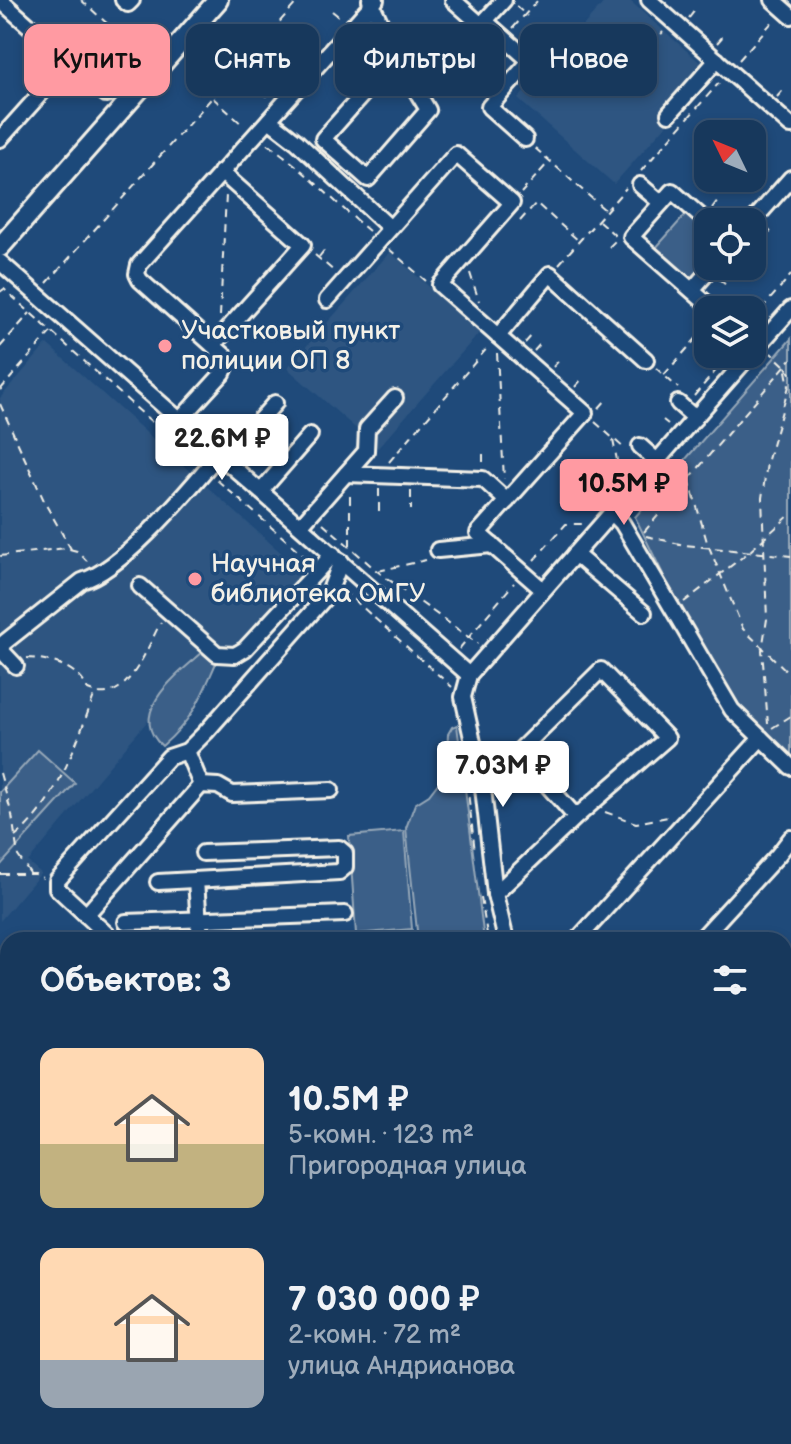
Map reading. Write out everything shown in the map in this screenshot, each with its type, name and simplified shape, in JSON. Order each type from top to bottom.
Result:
[{"type":"main road","points":[[0,247],[218,0]]},
{"type":"street","points":[[0,0],[27,24]]},
{"type":"street","points":[[123,0],[128,4],[132,0]]},
{"type":"street","points":[[453,0],[481,25],[506,0]]},
{"type":"street","points":[[649,0],[791,126]]},
{"type":"street","points":[[373,1],[379,24]]},
{"type":"street","points":[[180,420],[223,373],[228,362],[216,342],[146,286],[137,274],[139,265],[224,175],[254,135],[373,1]]},
{"type":"street","points":[[485,21],[530,61],[489,107],[525,139]]},
{"type":"street","points":[[396,57],[428,110],[368,179],[323,139],[396,57]]},
{"type":"street","points":[[669,114],[717,60]]},
{"type":"street","points":[[0,139],[39,96]]},
{"type":"street","points":[[269,120],[390,228]]},
{"type":"street","points":[[327,300],[456,154],[512,203],[440,285],[585,413],[478,533],[543,590]]},
{"type":"street","points":[[216,342],[303,245],[224,175]]},
{"type":"street","points":[[764,208],[791,178]]},
{"type":"street","points":[[640,185],[661,203]]},
{"type":"street","points":[[694,211],[672,191],[631,237],[699,296]]},
{"type":"street","points":[[0,262],[469,675]]},
{"type":"street","points":[[493,332],[550,274],[646,360]]},
{"type":"street","points":[[692,290],[701,280]]},
{"type":"street","points":[[766,338],[791,309]]},
{"type":"street","points":[[504,932],[495,894],[483,788],[463,697],[469,675],[657,461],[692,416],[739,368]]},
{"type":"street","points":[[678,396],[692,416]]},
{"type":"street","points":[[301,525],[366,451],[367,429],[395,398]]},
{"type":"street","points":[[19,662],[0,647],[82,581],[97,577],[120,561],[205,470],[275,403]]},
{"type":"street","points":[[261,491],[310,435]]},
{"type":"street","points":[[640,446],[657,461]]},
{"type":"street","points":[[348,474],[483,479],[507,501]]},
{"type":"street","points":[[612,513],[622,523],[732,710],[791,767]]},
{"type":"street","points":[[438,550],[492,545]]},
{"type":"street","points":[[575,554],[644,613]]},
{"type":"street","points":[[140,586],[217,654],[235,655],[245,649],[337,558]]},
{"type":"street","points":[[104,932],[57,888],[57,881],[169,757],[187,751],[329,593],[337,558]]},
{"type":"street","points":[[495,894],[576,817],[667,738],[601,670],[518,752],[576,817]]},
{"type":"street","points":[[593,932],[683,824],[761,738]]},
{"type":"street","points":[[187,751],[201,785]]},
{"type":"street","points":[[201,785],[218,786],[232,794],[331,790]]},
{"type":"street","points":[[86,915],[201,785]]},
{"type":"street","points":[[707,932],[791,838]]},
{"type":"street","points":[[158,882],[339,872],[345,867],[345,853],[339,848],[203,853]]},
{"type":"street","points":[[196,880],[200,932]]},
{"type":"street","points":[[126,922],[345,914]]},
{"type":"path","points":[[81,0],[108,24]]},
{"type":"path","points":[[45,285],[299,0]]},
{"type":"path","points":[[506,0],[526,15]]},
{"type":"path","points":[[505,38],[538,0]]},
{"type":"path","points":[[730,72],[782,9]]},
{"type":"path","points":[[690,16],[695,10]]},
{"type":"path","points":[[332,11],[342,19]]},
{"type":"path","points":[[657,39],[673,21]]},
{"type":"path","points":[[718,41],[724,35]]},
{"type":"path","points":[[266,96],[270,100]]},
{"type":"path","points":[[212,97],[376,237]]},
{"type":"path","points":[[525,139],[606,211]]},
{"type":"path","points":[[512,203],[549,161]]},
{"type":"path","points":[[216,342],[224,175]]},
{"type":"path","points":[[713,207],[718,201]]},
{"type":"path","points":[[520,221],[536,203],[579,241]]},
{"type":"path","points":[[768,230],[774,235]]},
{"type":"path","points":[[609,247],[618,238]]},
{"type":"path","points":[[303,245],[340,277]]},
{"type":"path","points":[[318,258],[326,248]]},
{"type":"path","points":[[465,257],[493,332],[507,501]]},
{"type":"path","points":[[766,304],[791,275]]},
{"type":"path","points":[[722,282],[728,287]]},
{"type":"path","points":[[0,292],[4,289],[205,470]]},
{"type":"path","points":[[0,347],[31,313]]},
{"type":"path","points":[[0,390],[51,331]]},
{"type":"path","points":[[664,375],[694,341]]},
{"type":"path","points":[[532,354],[541,343]]},
{"type":"path","points":[[379,511],[378,474],[482,354]]},
{"type":"path","points":[[766,356],[791,369]]},
{"type":"path","points":[[554,366],[560,359]]},
{"type":"path","points":[[789,557],[641,535],[791,359]]},
{"type":"path","points":[[646,360],[664,375],[678,396]]},
{"type":"path","points":[[785,366],[791,375]]},
{"type":"path","points":[[785,366],[789,386],[767,463],[762,498],[767,619],[762,650],[768,730],[791,716]]},
{"type":"path","points":[[692,416],[696,407],[693,395],[717,368]]},
{"type":"path","points":[[577,386],[582,379]]},
{"type":"path","points":[[600,407],[606,400]]},
{"type":"path","points":[[0,404],[46,505],[71,549]]},
{"type":"path","points":[[585,413],[613,438],[621,481],[629,471]]},
{"type":"path","points":[[348,474],[350,547]]},
{"type":"path","points":[[410,476],[411,510]]},
{"type":"path","points":[[689,479],[710,547],[743,629],[791,675]]},
{"type":"path","points":[[311,513],[377,571],[470,636]]},
{"type":"path","points":[[673,609],[749,552],[791,514]]},
{"type":"path","points":[[455,653],[566,524],[582,525],[588,518]]},
{"type":"path","points":[[0,556],[71,549],[77,551],[96,571],[97,577]]},
{"type":"path","points":[[377,571],[424,562],[438,550]]},
{"type":"path","points":[[19,662],[45,660],[66,667],[77,674],[88,690],[95,693],[119,690],[132,677],[169,611]]},
{"type":"path","points":[[15,837],[40,812],[58,781],[95,693]]},
{"type":"path","points":[[465,770],[476,861]]},
{"type":"path","points":[[0,773],[18,856],[30,873]]},
{"type":"path","points":[[590,805],[596,810],[636,823],[672,817],[683,824]]},
{"type":"path","points":[[0,874],[35,874],[57,888]]},
{"type":"path","points":[[479,888],[487,932]]},
{"type":"shaded area","points":[[606,0],[629,0],[656,24],[585,24]]},
{"type":"shaded area","points":[[657,25],[712,73],[614,184],[518,99],[521,96],[657,96]]},
{"type":"shaded area","points":[[688,212],[694,217],[694,279],[691,282],[654,250]]},
{"type":"shaded area","points":[[390,252],[480,332],[378,448],[287,368]]},
{"type":"shaded area","points":[[791,339],[791,759],[740,710],[678,605],[635,517]]},
{"type":"shaded area","points":[[47,344],[305,574],[234,649],[212,645],[28,862],[41,873],[0,921],[0,398]]},
{"type":"shaded area","points":[[203,652],[215,658],[216,663],[188,718],[162,746],[152,733],[149,720],[152,707],[170,682]]},
{"type":"shaded area","points":[[457,725],[483,932],[417,932],[406,828],[415,804],[429,795],[446,773],[448,734]]},
{"type":"shaded area","points":[[38,750],[75,783],[0,866],[0,792]]},
{"type":"shaded area","points":[[404,831],[412,929],[356,932],[349,836]]},
{"type":"place","name":"Участковый пункт полиции ОП 8","points":[[165,346]]},
{"type":"place","name":"Научная библиотека ОмГУ","points":[[195,579]]}]
